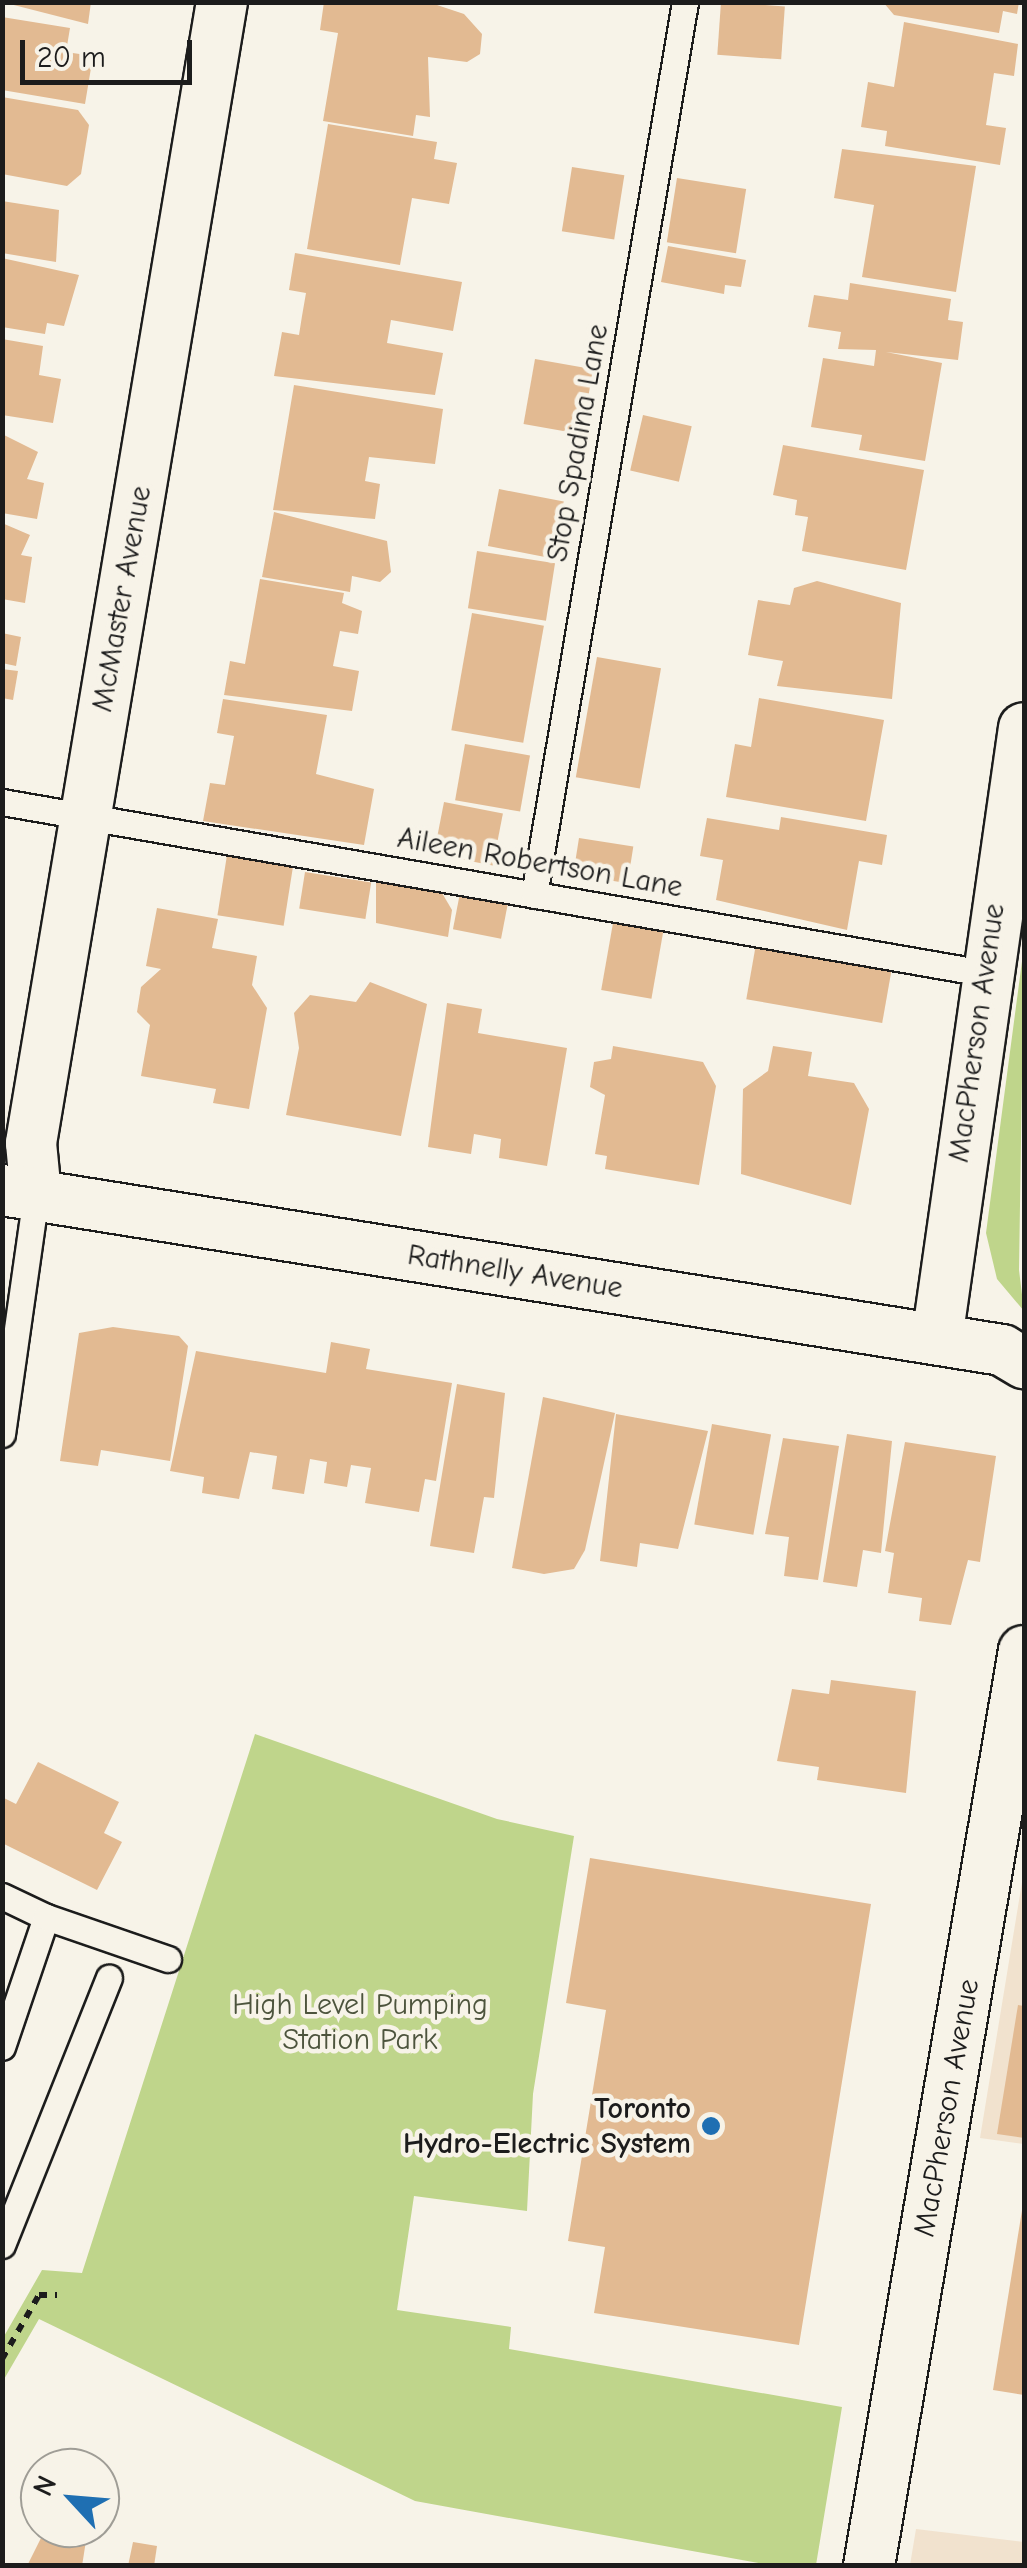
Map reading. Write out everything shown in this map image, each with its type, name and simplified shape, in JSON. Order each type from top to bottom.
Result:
[{"type":"street","name":"McMaster Avenue","points":[[20,1193],[222,2]]},
{"type":"street","name":"MacPherson Avenue","points":[[937,1339],[984,973],[1024,728]]},
{"type":"street","name":"Rathnelly Avenue","points":[[20,1193],[937,1339],[1024,1363]]},
{"type":"street","name":"MacPherson Avenue","points":[[869,2566],[1024,1651]]},
{"type":"lane","name":"Stop Spadina Lane","points":[[534,894],[685,2]]},
{"type":"lane","name":"Aileen Robertson Lane","points":[[2,802],[984,973]]},
{"type":"lane","points":[[2,1434],[20,1193]]},
{"type":"lane","points":[[2,1896],[46,1917],[168,1959]]},
{"type":"lane","points":[[2,2047],[46,1917]]},
{"type":"lane","points":[[2,2246],[110,1978]]},
{"type":"path","points":[[2,2359],[40,2295],[57,2295]]},
{"type":"shaded area","points":[[1024,1870],[1024,2144],[980,2138]]},
{"type":"shaded area","points":[[916,2529],[1024,2542],[1024,2565],[910,2565]]},
{"type":"green space","points":[[1024,946],[1019,1270],[1024,1311],[997,1279],[986,1233]]},
{"type":"green space","name":"High Level Pumping Station Park","points":[[255,1734],[497,1819],[574,1836],[533,2094],[527,2211],[414,2196],[397,2310],[511,2327],[509,2349],[842,2407],[816,2565],[770,2565],[415,2501],[39,2319],[3,2381],[3,2338],[42,2270],[82,2273]]},
{"type":"building","points":[[2,2],[91,2],[88,24]]},
{"type":"building","points":[[324,2],[428,2],[464,14],[482,34],[480,54],[467,62],[428,57],[430,117],[416,115],[413,136],[323,121],[338,33],[320,30]]},
{"type":"building","points":[[721,2],[785,6],[781,59],[717,55]]},
{"type":"building","points":[[883,2],[1019,2],[1017,14],[1003,11],[999,33],[894,15]]},
{"type":"building","points":[[2,17],[70,28],[66,52],[93,56],[85,104],[2,90]]},
{"type":"building","points":[[904,22],[1018,44],[1014,76],[994,73],[986,125],[1006,128],[1000,165],[885,146],[887,131],[861,127],[868,82],[894,87]]},
{"type":"building","points":[[2,97],[78,110],[89,125],[81,174],[67,186],[2,174]]},
{"type":"building","points":[[328,124],[437,142],[434,159],[457,163],[449,204],[412,198],[400,265],[307,249]]},
{"type":"building","points":[[842,149],[976,166],[956,292],[862,277],[874,205],[834,198]]},
{"type":"building","points":[[572,167],[624,175],[614,239],[562,231]]},
{"type":"building","points":[[677,178],[746,189],[736,253],[667,242]]},
{"type":"building","points":[[2,201],[59,210],[56,262],[2,253]]},
{"type":"building","points":[[668,246],[746,260],[741,287],[725,285],[724,294],[661,282]]},
{"type":"building","points":[[295,253],[462,282],[453,331],[391,320],[387,343],[443,353],[435,395],[274,376],[282,332],[299,335],[306,293],[289,290]]},
{"type":"building","points":[[2,258],[79,275],[64,326],[47,323],[45,334],[2,327]]},
{"type":"building","points":[[850,283],[951,299],[948,320],[963,322],[958,360],[886,352],[942,363],[925,461],[859,450],[862,435],[811,427],[823,358],[874,366],[876,350],[838,349],[841,332],[808,327],[814,295],[848,300]]},
{"type":"building","points":[[2,339],[43,346],[39,375],[61,379],[53,423],[2,415]]},
{"type":"building","points":[[535,359],[593,369],[582,434],[524,424]]},
{"type":"building","points":[[294,385],[443,409],[435,464],[369,457],[365,481],[380,484],[375,519],[273,510]]},
{"type":"building","points":[[643,415],[692,426],[679,482],[630,471]]},
{"type":"building","points":[[2,434],[38,452],[27,479],[44,483],[37,519],[2,513]]},
{"type":"building","points":[[783,445],[924,470],[906,570],[802,551],[808,517],[795,515],[797,500],[773,495]]},
{"type":"building","points":[[499,489],[564,502],[553,559],[488,546]]},
{"type":"building","points":[[274,512],[387,541],[391,572],[380,582],[352,576],[350,592],[262,577]]},
{"type":"building","points":[[2,523],[30,535],[21,555],[32,557],[25,603],[2,599]]},
{"type":"building","points":[[477,551],[555,563],[546,621],[468,608]]},
{"type":"building","points":[[260,579],[344,593],[342,603],[362,611],[358,634],[340,631],[333,666],[359,671],[352,711],[224,695],[230,661],[245,664]]},
{"type":"building","points":[[817,581],[901,603],[892,699],[777,686],[783,661],[748,655],[758,600],[790,605],[794,588]]},
{"type":"building","points":[[472,613],[544,626],[523,743],[451,730]]},
{"type":"building","points":[[2,633],[21,637],[16,666],[2,663]]},
{"type":"building","points":[[597,657],[661,668],[640,788],[576,777]]},
{"type":"building","points":[[2,669],[18,671],[13,700],[2,698]]},
{"type":"building","points":[[759,698],[884,720],[866,821],[726,797],[735,744],[751,747]]},
{"type":"building","points":[[223,699],[327,715],[316,774],[374,789],[364,845],[203,821],[210,783],[225,785],[234,736],[217,733]]},
{"type":"building","points":[[465,744],[530,755],[520,812],[455,800]]},
{"type":"building","points":[[444,802],[503,813],[493,865],[434,854]]},
{"type":"building","points":[[781,817],[887,835],[882,865],[859,861],[847,930],[716,900],[723,860],[700,856],[707,818],[779,830]]},
{"type":"building","points":[[579,838],[633,847],[628,883],[573,875]]},
{"type":"building","points":[[227,855],[293,865],[284,926],[217,915]]},
{"type":"building","points":[[305,872],[371,882],[365,919],[299,909]]},
{"type":"building","points":[[376,880],[442,893],[452,910],[448,937],[376,923]]},
{"type":"building","points":[[460,893],[508,902],[501,939],[453,929]]},
{"type":"building","points":[[157,908],[218,919],[212,948],[257,956],[252,985],[267,1008],[249,1109],[213,1103],[216,1089],[141,1076],[150,1025],[137,1012],[141,987],[161,969],[146,966]]},
{"type":"building","points":[[613,923],[663,932],[651,999],[601,990]]},
{"type":"building","points":[[756,944],[892,968],[882,1023],[746,999]]},
{"type":"building","points":[[370,982],[427,1004],[401,1136],[286,1115],[299,1048],[294,1013],[310,995],[356,1002]]},
{"type":"building","points":[[447,1003],[482,1009],[478,1033],[567,1048],[547,1166],[499,1158],[501,1139],[474,1134],[471,1154],[428,1147]]},
{"type":"building","points":[[613,1046],[703,1062],[716,1086],[699,1185],[605,1169],[607,1156],[595,1154],[605,1095],[590,1087],[594,1062],[611,1059]]},
{"type":"building","points":[[773,1046],[812,1052],[808,1076],[854,1083],[869,1109],[851,1205],[741,1174],[743,1089],[768,1071]]},
{"type":"building","points":[[113,1327],[179,1336],[188,1346],[170,1461],[101,1450],[98,1466],[60,1461],[79,1333]]},
{"type":"building","points":[[331,1342],[370,1349],[366,1369],[452,1383],[436,1481],[425,1479],[419,1512],[365,1503],[371,1468],[351,1465],[347,1487],[324,1483],[327,1462],[310,1459],[304,1494],[272,1489],[277,1456],[250,1452],[239,1499],[202,1493],[204,1477],[170,1471],[196,1351],[326,1373]]},
{"type":"building","points":[[457,1384],[505,1393],[494,1498],[484,1497],[474,1553],[430,1546]]},
{"type":"building","points":[[543,1397],[615,1413],[585,1550],[574,1569],[544,1574],[512,1568]]},
{"type":"building","points":[[616,1414],[708,1431],[678,1549],[640,1543],[637,1567],[600,1561]]},
{"type":"building","points":[[712,1424],[771,1434],[753,1535],[694,1524]]},
{"type":"building","points":[[847,1434],[892,1441],[881,1553],[863,1550],[857,1587],[823,1582]]},
{"type":"building","points":[[783,1438],[839,1446],[818,1580],[784,1576],[789,1537],[765,1534]]},
{"type":"building","points":[[905,1442],[996,1456],[980,1562],[968,1560],[951,1625],[919,1621],[922,1598],[888,1593],[894,1553],[885,1551]]},
{"type":"building","points":[[831,1680],[916,1691],[906,1793],[817,1780],[819,1767],[777,1761],[792,1689],[829,1694]]},
{"type":"building","points":[[38,1762],[119,1802],[104,1833],[122,1842],[97,1890],[2,1843],[2,1797],[16,1804]]},
{"type":"building","name":"Toronto Hydro-Electric System","points":[[590,1858],[871,1904],[799,2345],[594,2313],[605,2247],[568,2241],[606,2010],[566,2003]]},
{"type":"building","points":[[1018,2005],[1024,2006],[1024,2138],[997,2134]]},
{"type":"building","points":[[1024,2198],[1024,2395],[993,2390]]},
{"type":"building","points":[[133,2542],[157,2546],[154,2566],[128,2566]]},
{"type":"building","points":[[36,2548],[85,2548],[82,2566],[27,2566]]},
{"type":"place","name":"Toronto Hydro-Electric System","points":[[711,2126]]}]
